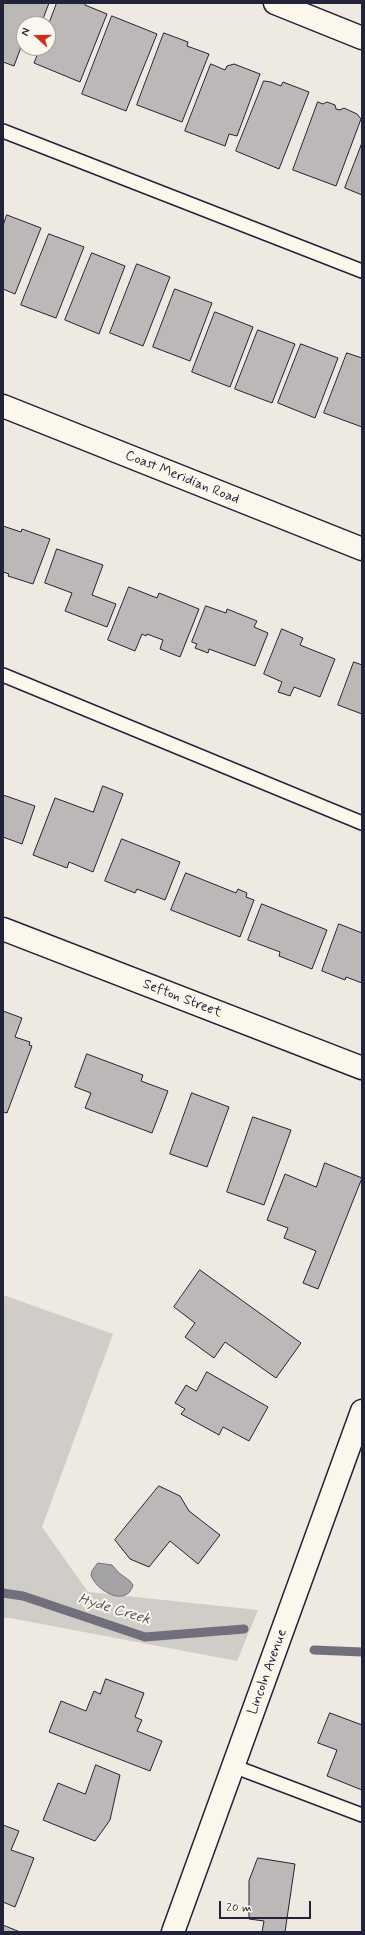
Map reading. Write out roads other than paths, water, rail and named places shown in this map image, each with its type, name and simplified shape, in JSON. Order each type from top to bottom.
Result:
[{"type":"main road","points":[[274,3],[362,38]]},
{"type":"main road","name":"Coast Meridian Road","points":[[3,406],[362,549]]},
{"type":"main road","name":"Sefton Street","points":[[3,929],[362,1068]]},
{"type":"main road","name":"Lincoln Avenue","points":[[173,1932],[362,1411]]},
{"type":"lane","points":[[3,131],[362,271]]},
{"type":"lane","points":[[3,675],[362,823]]},
{"type":"lane","points":[[233,1766],[362,1815]]},
{"type":"waterway","name":"Hyde Creek","points":[[3,1593],[23,1596],[145,1637],[244,1629]]},
{"type":"waterway","name":"Hyde Creek","points":[[314,1650],[362,1652]]}]
